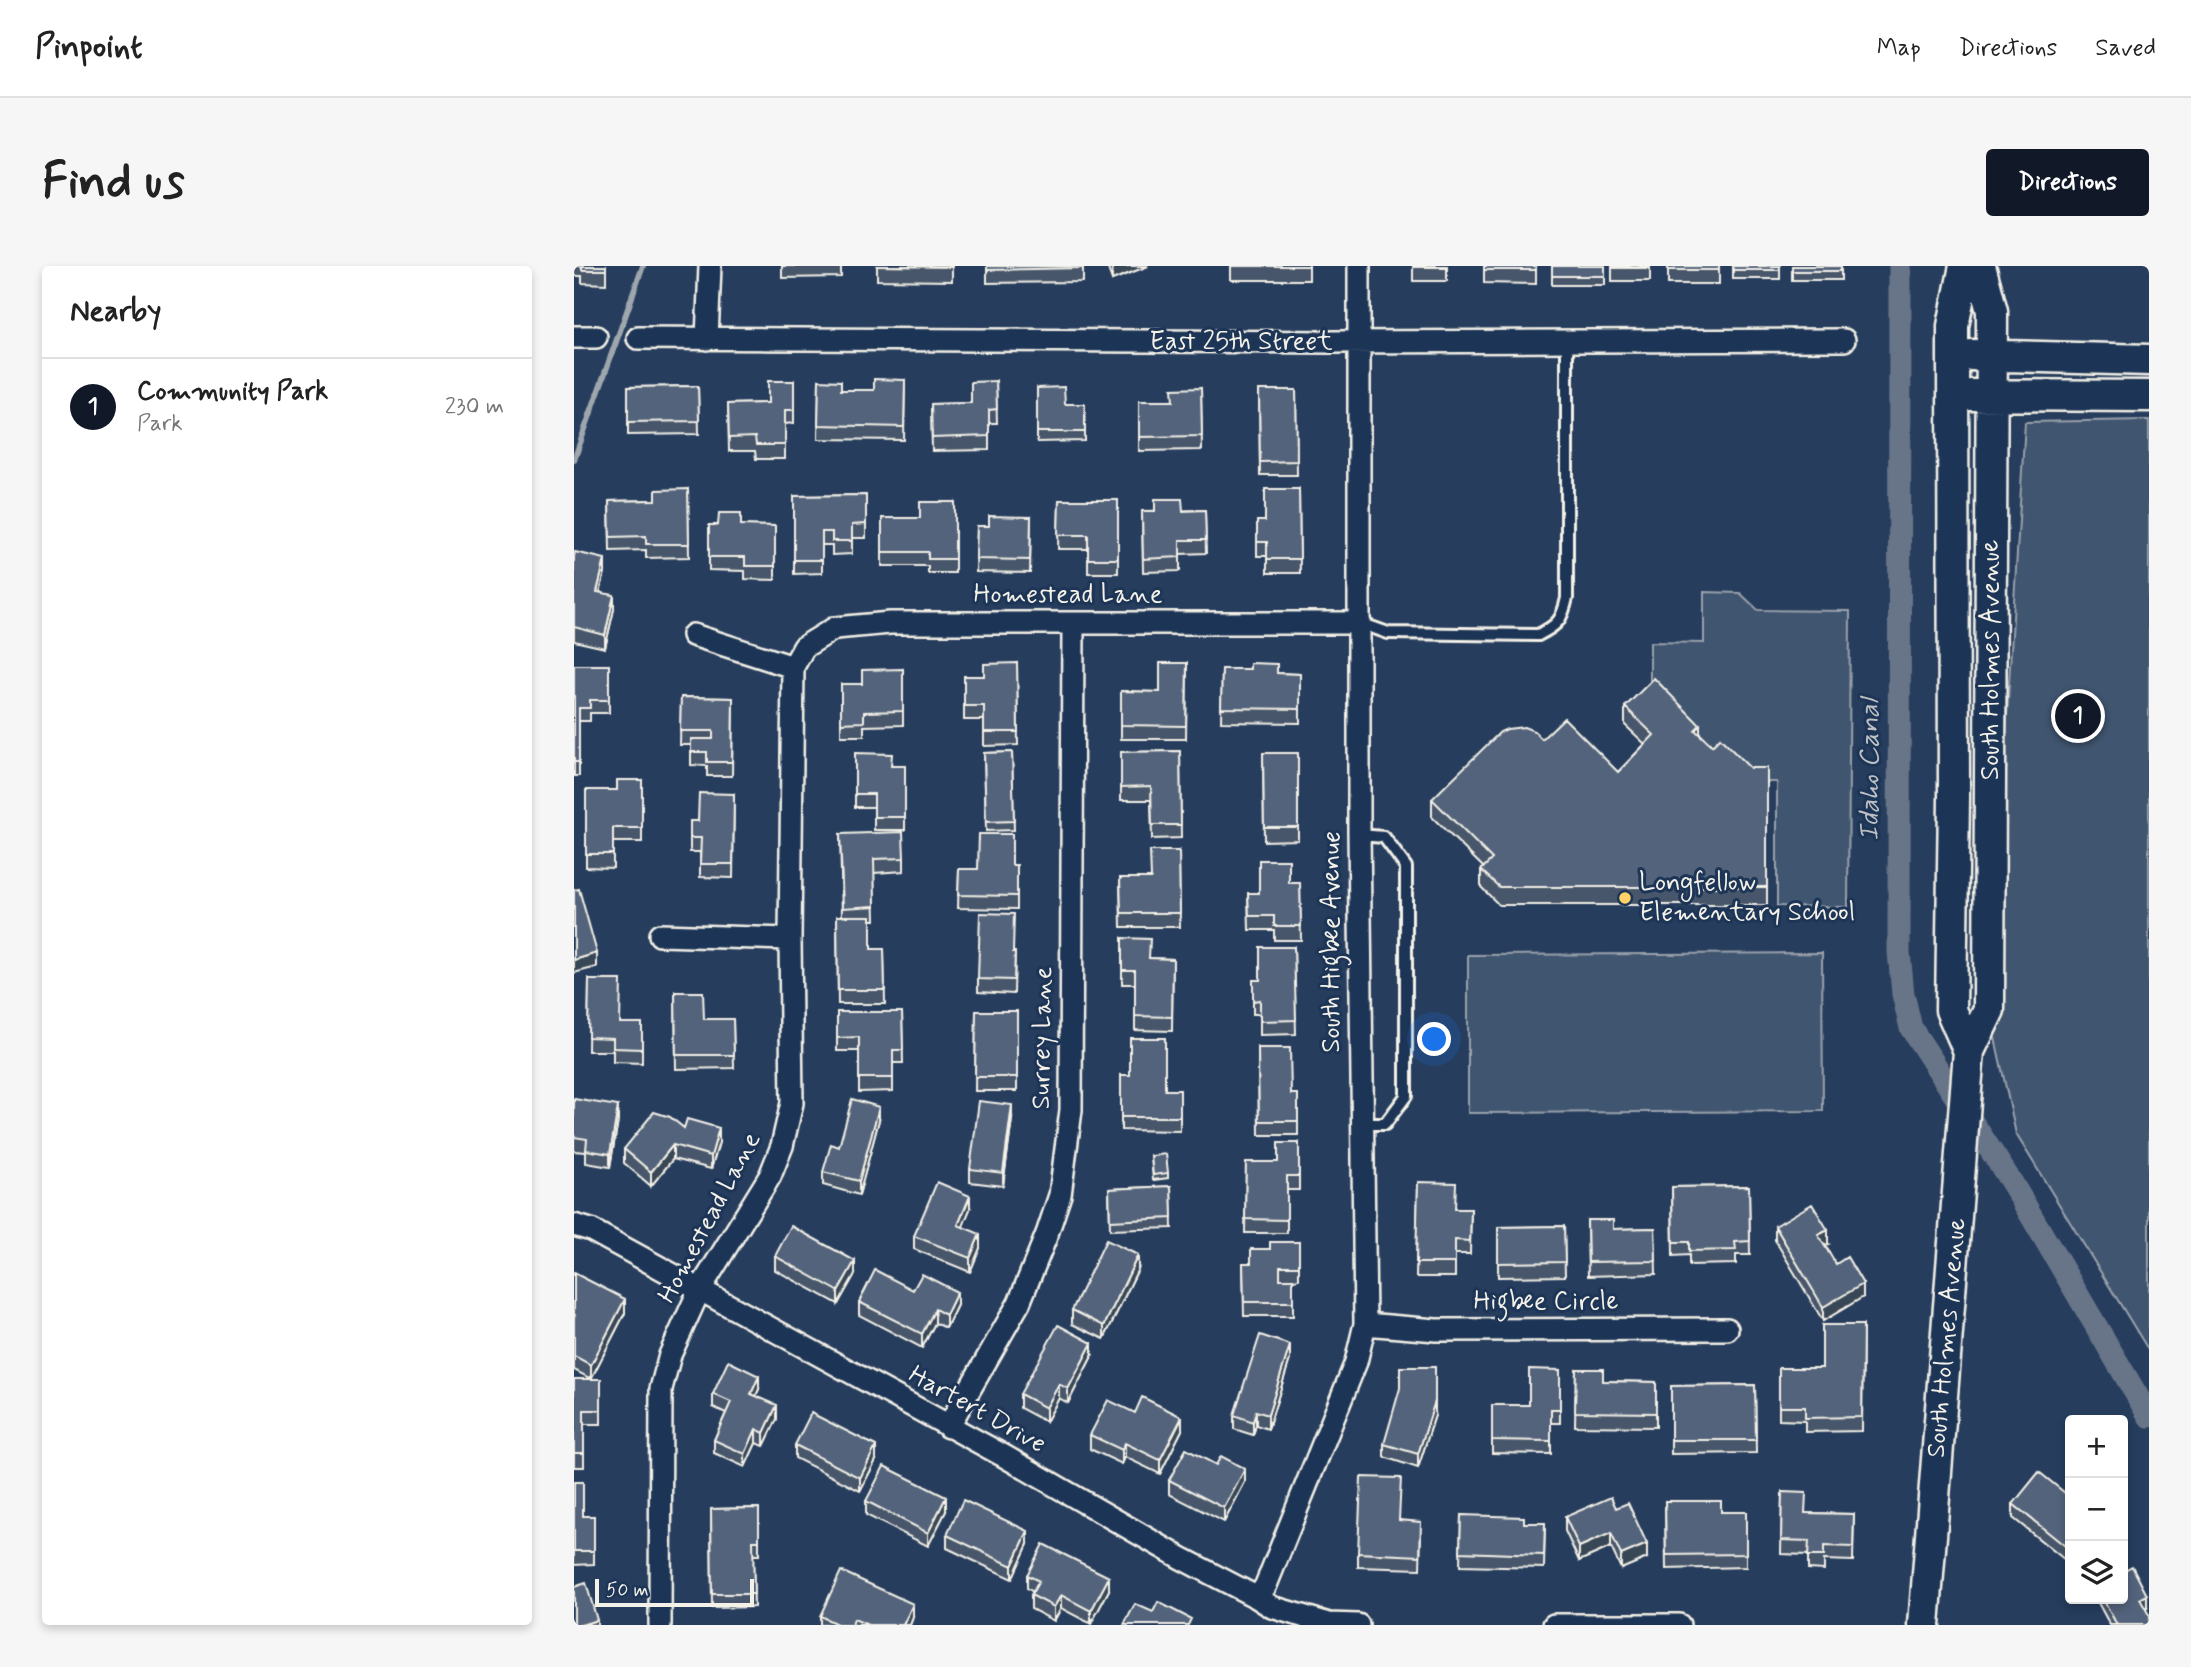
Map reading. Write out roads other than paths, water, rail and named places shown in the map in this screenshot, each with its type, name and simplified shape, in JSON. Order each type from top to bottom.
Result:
[{"type":"main road","name":"South Holmes Avenue","points":[[1965,266],[1954,326],[1953,355],[1954,798],[1951,1010],[1969,1051]]},
{"type":"main road","name":"South Holmes Avenue","points":[[1924,1625],[1969,1051],[1989,1010],[1992,310],[1980,266]]},
{"type":"main road","points":[[1953,355],[2149,360]]},
{"type":"main road","points":[[1953,395],[2149,396]]},
{"type":"street","points":[[707,339],[710,266]]},
{"type":"street","name":"South Higbee Avenue","points":[[1258,1598],[1266,1585],[1356,1362],[1365,1324],[1359,835],[1359,266]]},
{"type":"street","points":[[574,337],[596,337]]},
{"type":"street","name":"East 25th Street","points":[[638,338],[1358,342],[1844,340]]},
{"type":"street","name":"Homestead Lane","points":[[660,1625],[661,1389],[670,1355],[699,1290],[770,1176],[782,1146],[792,1103],[790,939],[793,667],[804,647],[835,628],[890,623],[1360,623]]},
{"type":"street","name":"Surrey Lane","points":[[948,1427],[1019,1303],[1047,1234],[1059,1195],[1071,1110],[1073,623]]},
{"type":"street","points":[[693,635],[793,667]]},
{"type":"street","points":[[660,935],[790,939]]},
{"type":"street","name":"Hartert Drive","points":[[574,1225],[592,1230],[1004,1456],[1272,1607],[1329,1624],[1358,1625]]},
{"type":"street","name":"Higbee Circle","points":[[1365,1324],[1436,1330],[1727,1329]]},
{"type":"street","points":[[1554,1625],[1679,1625]]},
{"type":"lane","points":[[1360,623],[1388,633],[1538,635],[1555,626],[1563,614],[1567,598],[1567,341]]},
{"type":"lane","points":[[1359,835],[1384,837],[1406,867],[1406,1096],[1385,1124],[1361,1124]]},
{"type":"waterway","points":[[574,460],[643,266]]},
{"type":"waterway","name":"Idaho Canal","points":[[1900,266],[1899,952],[1903,994],[1911,1028],[2012,1183],[2149,1416]]},
{"type":"place","name":"Community Park","points":[[2078,716]]},
{"type":"place","name":"Longfellow Elementary School","points":[[1625,898]]}]
